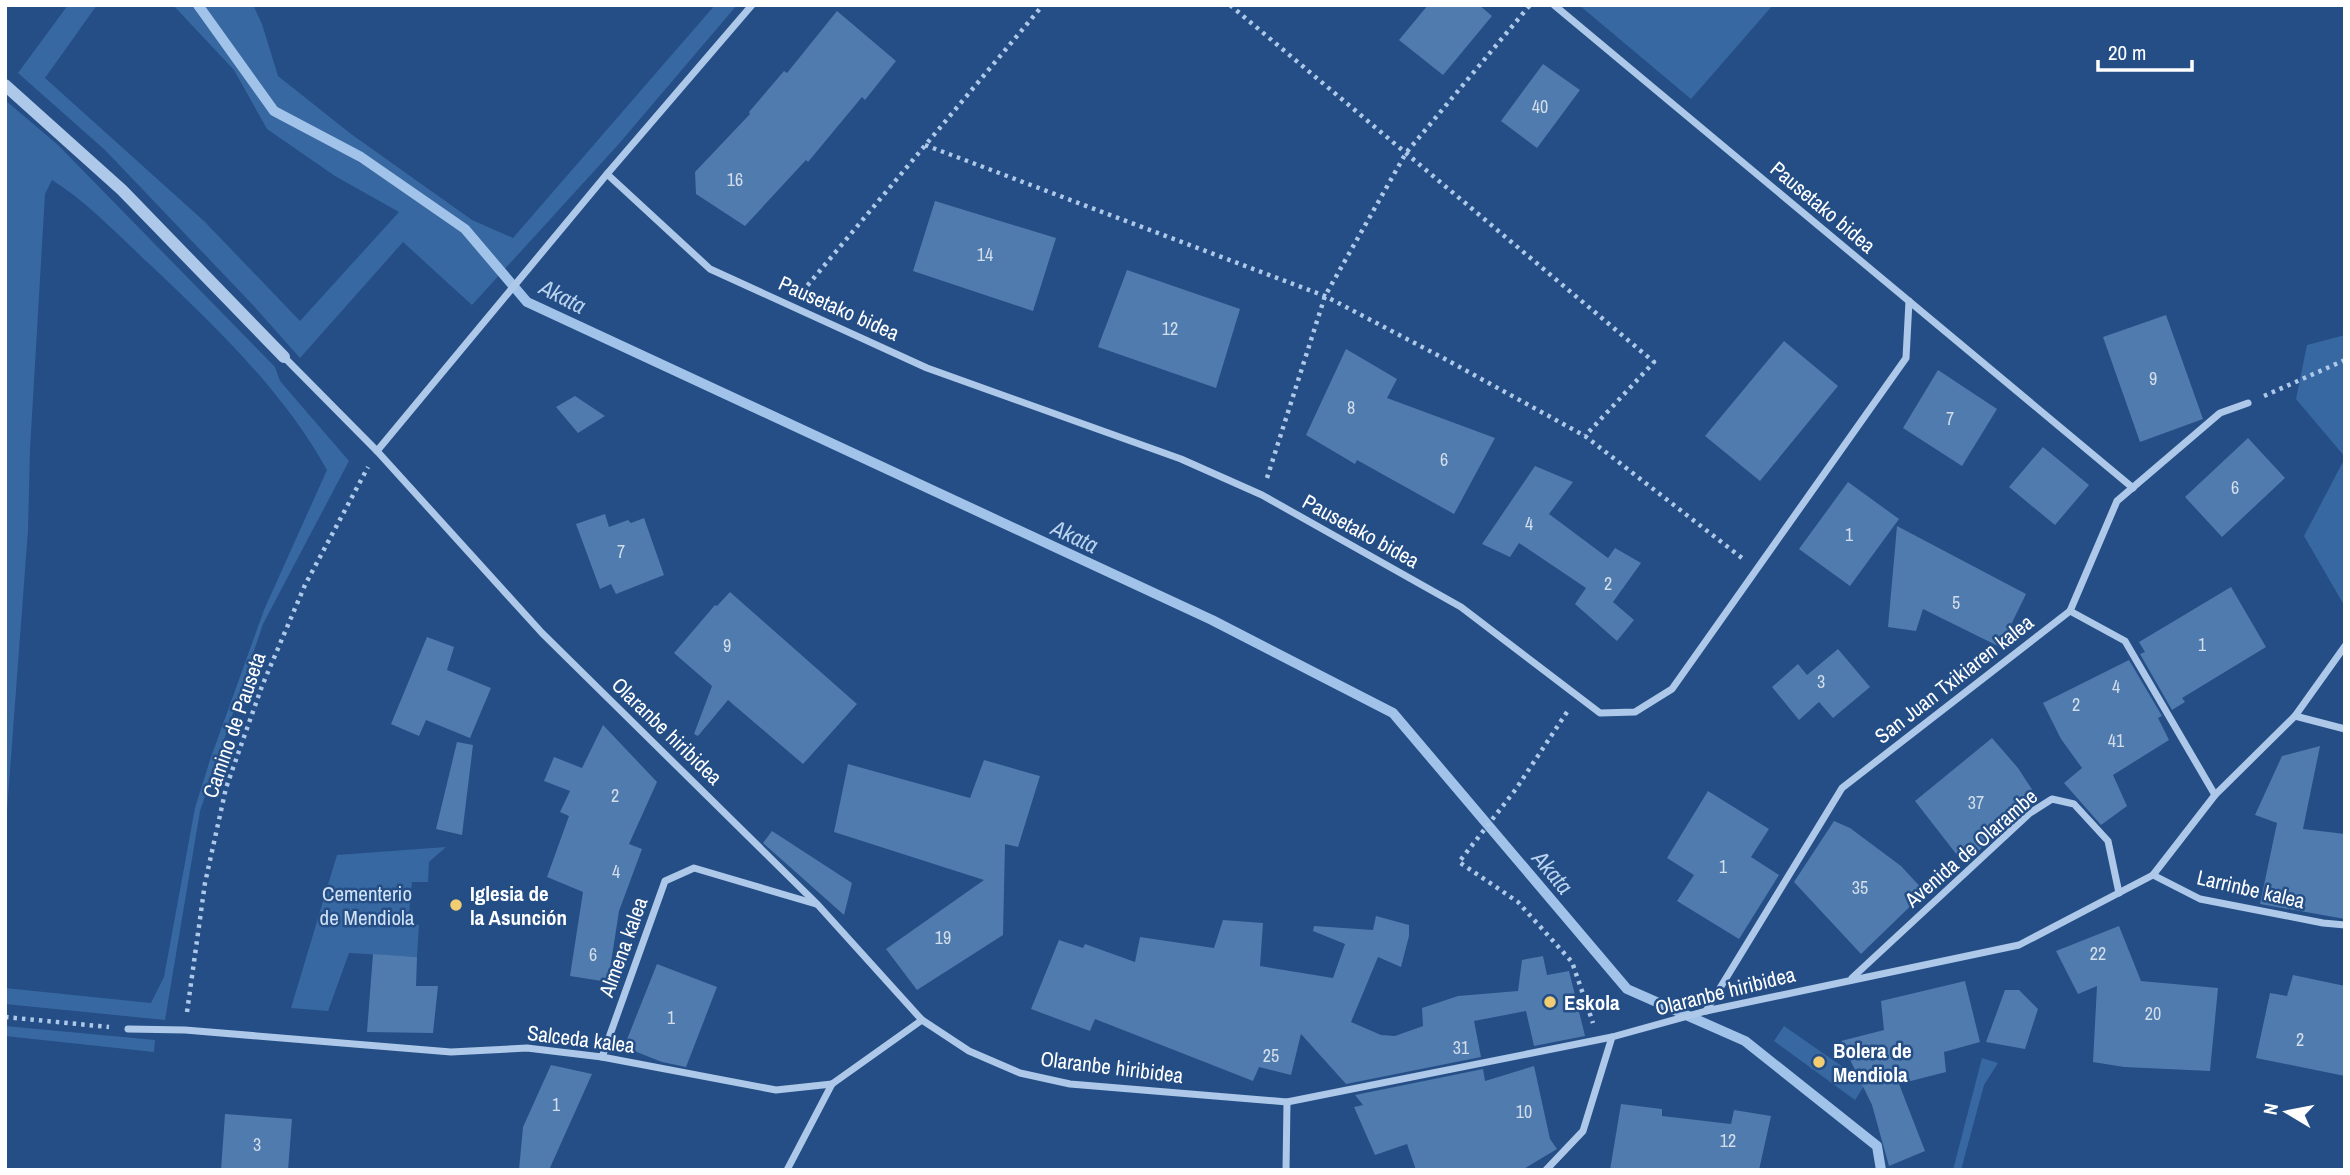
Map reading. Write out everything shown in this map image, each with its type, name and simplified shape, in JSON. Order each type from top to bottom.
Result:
[{"type":"street","points":[[377,451],[607,174],[752,5]]},
{"type":"street","name":"Pausetako bidea","points":[[1554,5],[2133,488]]},
{"type":"street","points":[[5,85],[122,190],[284,357]]},
{"type":"street","name":"Pausetako bidea","points":[[607,174],[710,269],[927,368],[1181,459],[1262,495],[1461,607],[1600,713],[1635,712],[1672,689],[1906,358],[1909,302]]},
{"type":"street","name":"Olaranbe hiribidea","points":[[284,357],[377,451],[542,634],[818,905],[922,1020],[969,1051],[1020,1073],[1070,1084],[1287,1102],[1612,1037],[1706,1011],[2019,945],[2153,875]]},
{"type":"street","name":"San Juan Txikiaren kalea","points":[[1706,1011],[1842,788],[2070,611],[2117,500],[2220,413],[2248,403]]},
{"type":"street","points":[[2070,611],[2125,641],[2215,794]]},
{"type":"street","points":[[2153,875],[2215,794],[2295,716],[2345,646]]},
{"type":"street","points":[[2295,716],[2345,729]]},
{"type":"street","name":"Avenida de Olarambe","points":[[1851,979],[2031,814],[2052,799],[2074,804],[2108,841],[2119,893]]},
{"type":"street","name":"Almena kalea","points":[[602,1057],[665,881],[694,869],[818,905]]},
{"type":"street","name":"Larrinbe kalea","points":[[2153,875],[2200,899],[2345,925]]},
{"type":"street","name":"Salceda kalea","points":[[128,1029],[184,1030],[451,1052],[527,1048],[602,1057],[776,1090],[832,1084],[922,1020]]},
{"type":"street","points":[[1546,1170],[1583,1131],[1612,1037]]},
{"type":"street","points":[[788,1170],[832,1084]]},
{"type":"street","points":[[1286,1170],[1287,1102]]},
{"type":"path","points":[[790,306],[1043,5]]},
{"type":"path","points":[[1230,5],[1654,362],[1585,436]]},
{"type":"path","points":[[1262,495],[1325,296],[1406,153],[1530,5]]},
{"type":"path","points":[[925,145],[1325,296],[1585,436],[1757,570]]},
{"type":"path","points":[[2248,403],[2345,360]]},
{"type":"path","name":"Camino de Pauseta","points":[[184,1030],[205,883],[226,788],[262,686],[305,585],[377,451]]},
{"type":"path","points":[[1577,696],[1516,789],[1459,862],[1518,902],[1573,962],[1598,1040]]},
{"type":"path","points":[[5,1017],[128,1029]]},
{"type":"green space","points":[[68,5],[97,5],[45,78],[205,222],[300,321],[399,212],[335,176],[267,129],[234,70],[173,5],[253,5],[262,24],[278,76],[351,134],[472,220],[513,238],[715,5],[737,5],[617,146],[472,305],[403,242],[300,358],[105,150],[18,73]]},
{"type":"green space","points":[[1579,5],[1773,5],[1691,99]]},
{"type":"green space","points":[[5,100],[58,145],[275,367],[280,381],[349,461],[263,624],[200,811],[165,1020],[5,1004],[5,988],[151,1003],[164,977],[195,808],[210,760],[264,610],[327,470],[289,412],[244,358],[100,217],[52,180],[45,194],[28,530],[5,837]]},
{"type":"green space","points":[[2345,335],[2345,457],[2296,399],[2307,345]]},
{"type":"green space","points":[[2345,458],[2345,604],[2344,605],[2304,536]]},
{"type":"green space","name":"Cementerio de Mendiola","points":[[446,847],[429,862],[428,882],[412,882],[408,923],[419,925],[417,957],[349,953],[328,1011],[291,1008],[337,855]]},
{"type":"green space","points":[[5,1026],[155,1040],[154,1052],[5,1036]]},
{"type":"green space","name":"Bolera de Mendiola","points":[[1784,1026],[1866,1083],[1855,1100],[1774,1041]]},
{"type":"green space","points":[[1982,1058],[1998,1063],[1984,1085],[1961,1170],[1953,1170]]},
{"type":"building","points":[[1428,5],[1479,5],[1492,16],[1443,75],[1399,40]]},
{"type":"building","points":[[837,11],[896,61],[865,100],[862,97],[808,162],[806,160],[745,226],[696,194],[695,172],[750,114],[784,71],[787,73]]},
{"type":"building","points":[[1543,64],[1580,90],[1537,148],[1501,121]]},
{"type":"building","points":[[935,201],[1056,238],[1033,311],[913,271]]},
{"type":"building","points":[[1127,270],[1240,309],[1216,388],[1098,347]]},
{"type":"building","points":[[2166,315],[2203,419],[2140,442],[2103,337]]},
{"type":"building","points":[[1784,341],[1838,386],[1760,481],[1705,436]]},
{"type":"building","points":[[1346,349],[1397,379],[1387,398],[1495,438],[1454,514],[1357,460],[1355,464],[1306,435]]},
{"type":"building","points":[[1938,370],[1997,409],[1962,466],[1903,428]]},
{"type":"building","points":[[575,396],[605,416],[578,433],[556,407]]},
{"type":"building","points":[[2248,438],[2285,478],[2222,537],[2185,497]]},
{"type":"building","points":[[2043,447],[2089,485],[2055,525],[2009,487]]},
{"type":"building","points":[[1535,466],[1573,482],[1549,514],[1608,558],[1615,548],[1641,563],[1613,602],[1634,620],[1617,641],[1575,604],[1586,588],[1519,543],[1510,557],[1482,544]]},
{"type":"building","points":[[1848,482],[1899,519],[1850,586],[1799,549]]},
{"type":"building","points":[[605,514],[609,527],[644,518],[664,575],[616,594],[611,584],[600,589],[576,524]]},
{"type":"building","points":[[1897,526],[2026,594],[2000,647],[1923,609],[1916,631],[1888,627]]},
{"type":"building","points":[[2231,587],[2266,647],[2182,698],[2185,702],[2172,710],[2140,654],[2145,652],[2139,642]]},
{"type":"building","points":[[730,592],[857,704],[803,764],[728,700],[698,736],[694,734],[712,686],[674,653],[715,605]]},
{"type":"building","points":[[427,637],[454,647],[447,670],[491,688],[470,738],[426,720],[419,736],[391,724]]},
{"type":"building","points":[[1838,649],[1870,687],[1833,718],[1819,702],[1799,720],[1772,687],[1798,664],[1807,675]]},
{"type":"building","points":[[2129,660],[2162,716],[2158,718],[2169,740],[2113,775],[2127,806],[2101,825],[2064,783],[2082,768],[2061,739],[2043,703]]},
{"type":"building","points":[[603,725],[657,782],[629,844],[642,849],[619,911],[608,982],[570,976],[583,892],[547,877],[569,816],[560,812],[570,791],[544,781],[554,757],[582,768]]},
{"type":"building","points":[[1992,738],[2018,768],[2039,800],[2026,808],[1964,864],[1915,801]]},
{"type":"building","points":[[457,742],[473,745],[462,835],[436,829]]},
{"type":"building","points":[[2320,746],[2303,829],[2345,834],[2345,919],[2260,904],[2277,823],[2255,815],[2282,756]]},
{"type":"building","points":[[984,760],[1040,776],[1018,847],[1005,844],[1003,935],[917,990],[886,949],[984,880],[834,832],[848,764],[970,798]]},
{"type":"building","points":[[1708,791],[1769,829],[1751,857],[1779,875],[1739,939],[1677,901],[1694,875],[1667,858]]},
{"type":"building","points":[[1834,821],[1850,828],[1901,866],[1925,892],[1861,954],[1794,882]]},
{"type":"building","points":[[772,831],[852,883],[844,915],[763,843]]},
{"type":"building","points":[[1376,916],[1409,925],[1409,936],[1401,967],[1378,957],[1351,1022],[1381,1035],[1395,1036],[1423,1026],[1422,1008],[1458,996],[1518,991],[1522,960],[1543,956],[1547,975],[1569,971],[1585,1036],[1534,1046],[1526,1011],[1474,1021],[1481,1057],[1346,1084],[1301,1034],[1291,1075],[1259,1067],[1253,1081],[1095,1019],[1090,1031],[1031,1009],[1059,940],[1083,948],[1085,944],[1135,962],[1140,937],[1214,948],[1223,920],[1263,923],[1260,966],[1333,978],[1345,944],[1313,931],[1314,926],[1373,930]]},
{"type":"building","points":[[2119,926],[2141,981],[2218,988],[2210,1071],[2124,1067],[2093,1062],[2097,986],[2078,994],[2056,951]]},
{"type":"building","points":[[373,954],[417,957],[416,986],[438,986],[433,1033],[367,1032]]},
{"type":"building","points":[[657,964],[717,987],[686,1067],[662,1062],[624,1047]]},
{"type":"building","points":[[2293,975],[2345,986],[2345,1076],[2256,1058],[2270,993],[2287,996]]},
{"type":"building","points":[[1965,981],[1980,1042],[1944,1052],[1946,1072],[1899,1084],[1925,1151],[1889,1166],[1872,1105],[1841,1041],[1884,1030],[1881,1001]]},
{"type":"building","points":[[2005,990],[2019,990],[2038,1009],[2025,1049],[1986,1042]]},
{"type":"building","points":[[551,1065],[592,1074],[549,1170],[519,1170],[523,1127]]},
{"type":"building","points":[[1534,1066],[1550,1139],[1557,1149],[1522,1170],[1416,1170],[1407,1144],[1375,1155],[1354,1107],[1363,1105],[1355,1095],[1483,1069],[1485,1081]]},
{"type":"building","points":[[1621,1104],[1662,1109],[1662,1116],[1731,1124],[1734,1110],[1771,1116],[1759,1170],[1610,1170]]},
{"type":"building","points":[[225,1114],[292,1119],[288,1170],[221,1170]]},
{"type":"waterway","name":"Akata","points":[[198,5],[274,111],[361,157],[465,229],[527,302],[1212,620],[1393,713],[1627,989],[1745,1041],[1877,1146],[1881,1170]]},
{"type":"place","name":"Iglesia de la Asunción","points":[[456,905]]},
{"type":"place","name":"Eskola","points":[[1550,1002]]},
{"type":"place","name":"Bolera de Mendiola","points":[[1819,1062]]}]
